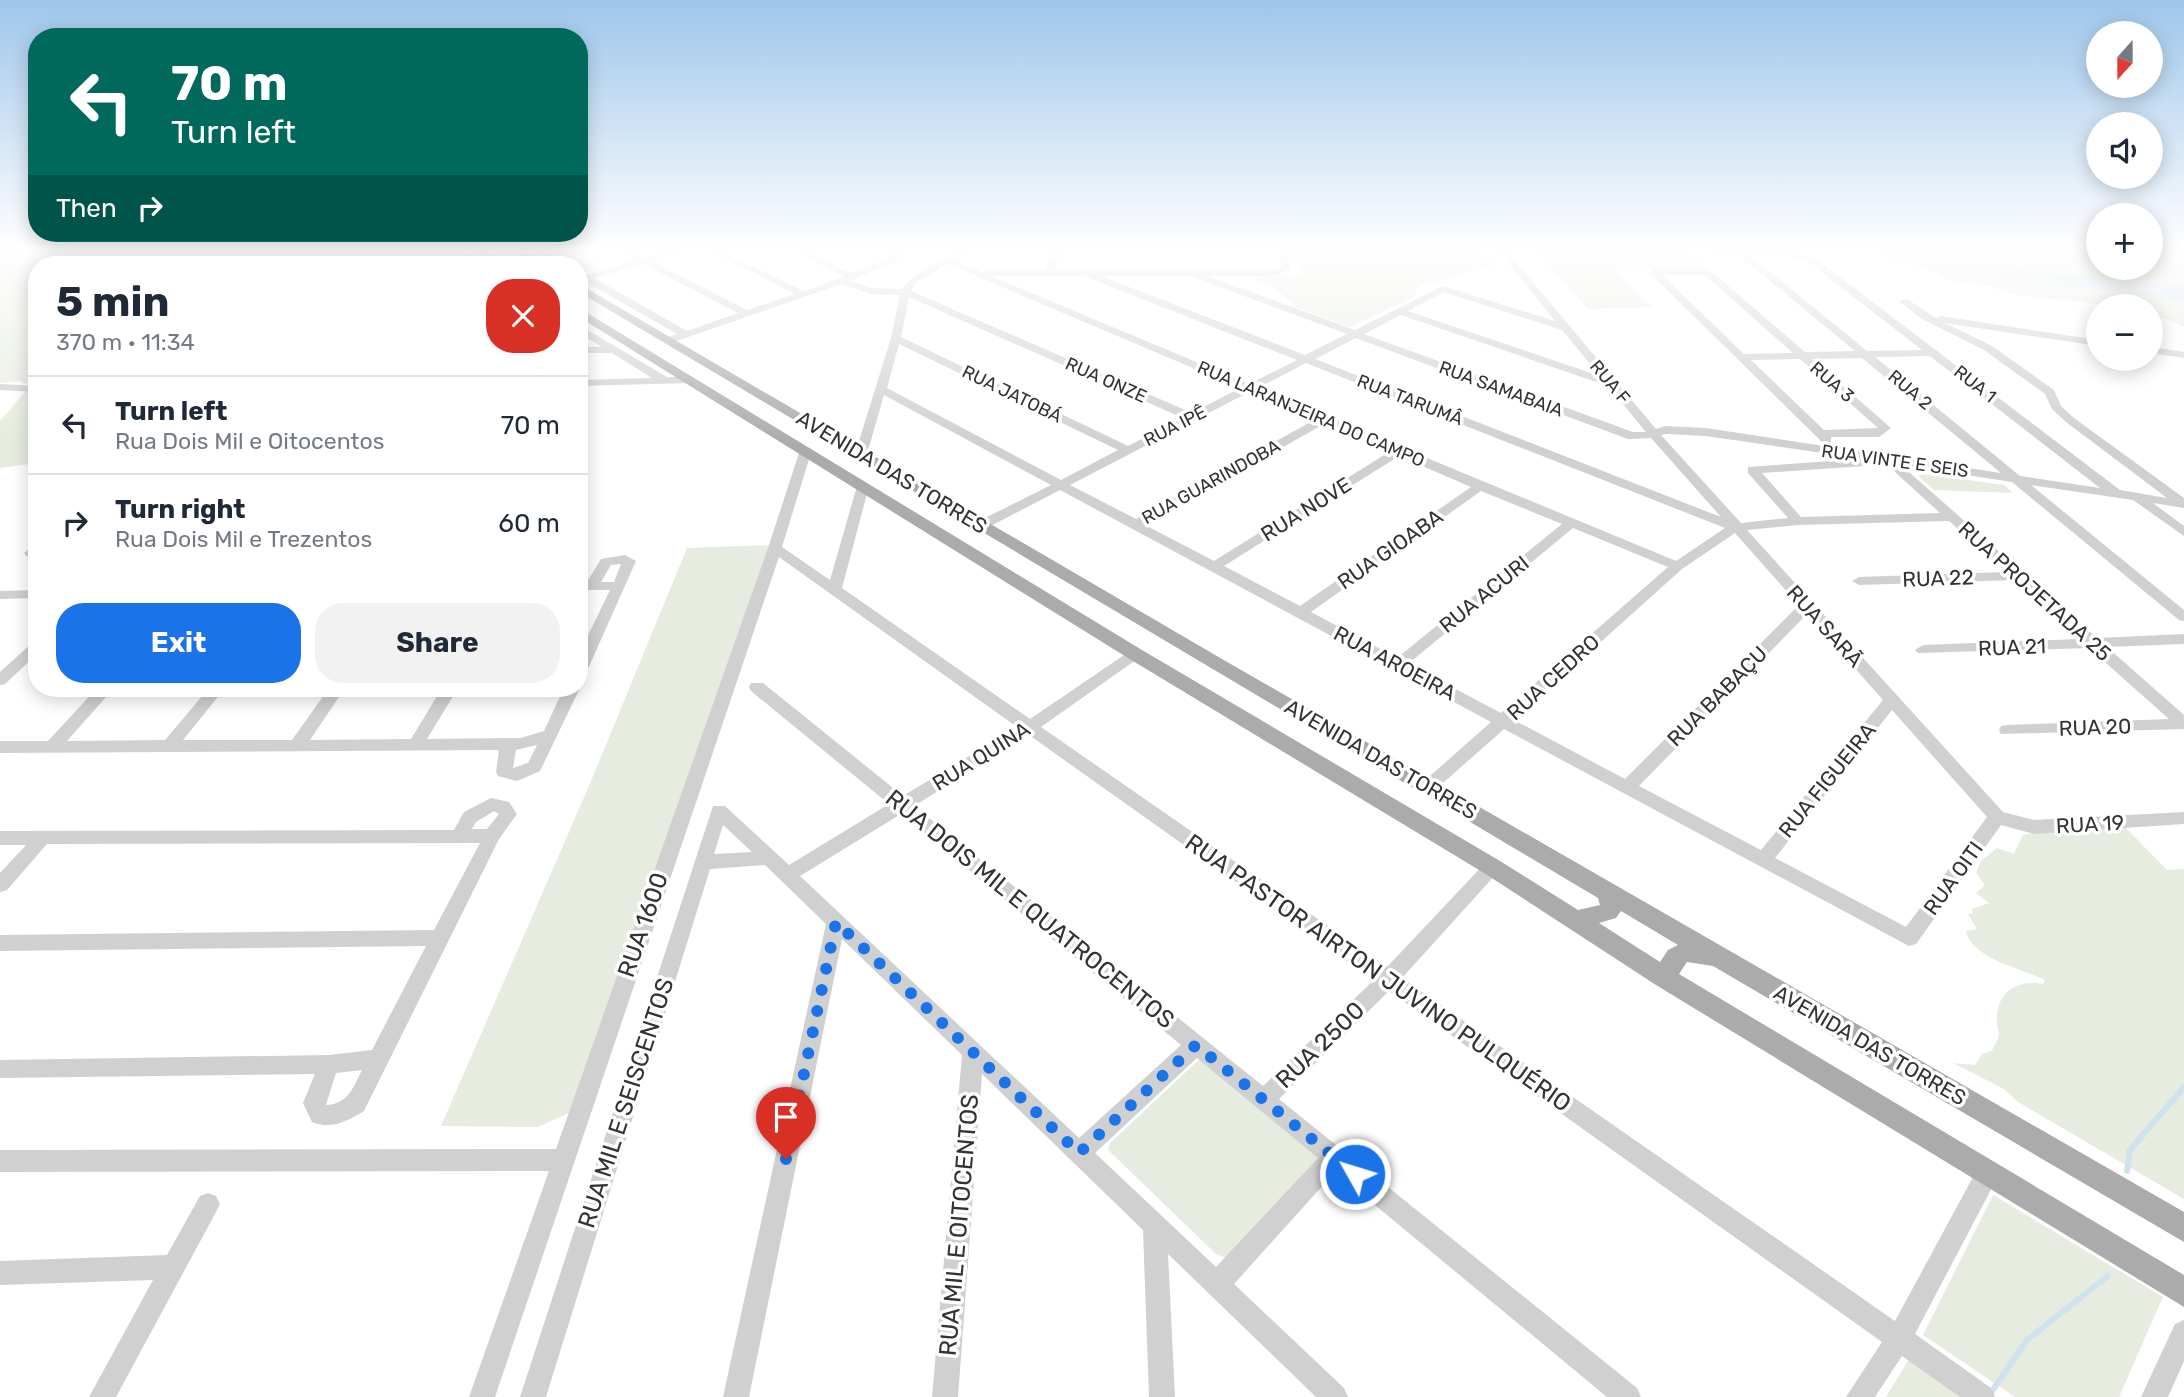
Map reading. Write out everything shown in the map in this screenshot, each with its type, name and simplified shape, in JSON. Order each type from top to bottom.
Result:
[{"type":"main road","name":"AVENIDA DAS TORRES","points":[[638,314],[677,338],[706,362],[861,454],[2184,1228]]},
{"type":"main road","name":"AVENIDA DAS TORRES","points":[[588,318],[670,376],[690,380],[1135,654],[1492,867],[1665,978],[2184,1292]]},
{"type":"main road","points":[[670,376],[706,362]]},
{"type":"main road","points":[[690,380],[726,374]]},
{"type":"main road","points":[[1576,920],[1608,912],[1612,899],[1606,891]]},
{"type":"main road","points":[[1665,978],[1672,960],[1681,954],[1692,952],[1720,957]]},
{"type":"street","points":[[677,338],[746,314]]},
{"type":"street","points":[[861,454],[901,314]]},
{"type":"street","name":"RUA ONZE","points":[[956,314],[1191,417]]},
{"type":"street","name":"RUA LARANJEIRA DO CAMPO","points":[[1076,314],[1480,486],[1677,566]]},
{"type":"street","name":"RUA TARUMÂ","points":[[1191,314],[1735,527]]},
{"type":"street","name":"RUA SAMABAIA","points":[[1301,314],[1618,432],[1637,436],[1654,434]]},
{"type":"street","name":"RUA IPÊ","points":[[982,525],[1394,314]]},
{"type":"street","points":[[1409,314],[1609,383]]},
{"type":"street","name":"RUA IPÊ","points":[[1523,314],[1564,327]]},
{"type":"street","name":"RUA F","points":[[1554,314],[1654,434]]},
{"type":"street","name":"RUA 3","points":[[1697,314],[1740,357]]},
{"type":"street","name":"RUA 3","points":[[1755,314],[1885,428],[1879,433],[1821,434]]},
{"type":"street","name":"RUA 2","points":[[1818,314],[2184,617]]},
{"type":"street","name":"RUA 1","points":[[1884,314],[2118,495]]},
{"type":"street","points":[[1922,314],[1988,348],[2050,392],[2056,407],[2070,420],[2184,504]]},
{"type":"street","points":[[1926,317],[2086,341]]},
{"type":"street","points":[[588,334],[613,350],[670,376]]},
{"type":"street","name":"RUA JATOBÁ","points":[[896,338],[1127,450]]},
{"type":"street","points":[[588,350],[613,350]]},
{"type":"street","points":[[2163,352],[2184,355]]},
{"type":"street","points":[[1740,357],[1935,353]]},
{"type":"street","points":[[1740,357],[1821,434],[1836,452]]},
{"type":"street","points":[[588,382],[670,376]]},
{"type":"street","points":[[0,387],[28,389]]},
{"type":"street","name":"RUA AROEIRA","points":[[881,389],[1909,938]]},
{"type":"street","name":"RUA GUARINDOBA","points":[[1135,525],[1324,419]]},
{"type":"street","name":"RUA VINTE E SEIS","points":[[1654,434],[1665,430],[1693,430],[1891,462],[2184,504]]},
{"type":"street","name":"RUA SARÃ","points":[[1654,434],[1997,817]]},
{"type":"street","name":"RUA NOVE","points":[[1215,566],[1398,451]]},
{"type":"street","name":"RUA 1600","points":[[482,1397],[775,548],[805,453]]},
{"type":"street","points":[[1798,522],[1752,470],[1891,462]]},
{"type":"street","name":"RUA PROJETADA 25","points":[[1891,462],[2184,724]]},
{"type":"street","points":[[834,590],[863,486]]},
{"type":"street","name":"RUA GIOABA","points":[[1300,613],[1480,486]]},
{"type":"street","points":[[2137,497],[2184,532]]},
{"type":"street","points":[[1735,527],[1952,517]]},
{"type":"street","name":"RUA ACURI","points":[[1396,664],[1571,523]]},
{"type":"street","name":"RUA CEDRO","points":[[1428,787],[1677,566],[1735,527]]},
{"type":"street","name":"RUA PASTOR AIRTON JUVINO PULQUÉRIO","points":[[775,548],[1974,1392]]},
{"type":"street","points":[[588,583],[607,562],[625,559],[629,561],[588,652]]},
{"type":"street","name":"RUA 22","points":[[1858,581],[2018,576]]},
{"type":"street","points":[[588,586],[619,586]]},
{"type":"street","points":[[0,595],[28,594]]},
{"type":"street","name":"RUA BABAÇU","points":[[1628,786],[1807,606]]},
{"type":"street","name":"RUA 21","points":[[1923,650],[2184,639]]},
{"type":"street","points":[[0,680],[28,654]]},
{"type":"street","name":"RUA QUINA","points":[[788,875],[1028,727],[1135,654]]},
{"type":"street","name":"RUA DOIS MIL E QUATROCENTOS","points":[[757,687],[1628,1397]]},
{"type":"street","points":[[51,748],[98,697]]},
{"type":"street","points":[[170,745],[210,697]]},
{"type":"street","points":[[298,744],[331,697]]},
{"type":"street","points":[[415,746],[445,697]]},
{"type":"street","points":[[500,744],[508,749],[505,772],[517,775],[534,768],[568,697]]},
{"type":"street","name":"RUA FIGUEIRA","points":[[1763,860],[1891,700]]},
{"type":"street","name":"RUA 20","points":[[2007,730],[2184,724]]},
{"type":"street","points":[[0,747],[523,744],[550,735]]},
{"type":"street","points":[[329,1063],[314,1103],[320,1115],[341,1114],[356,1104],[492,836],[508,814],[503,806],[491,804],[470,817],[459,836]]},
{"type":"street","name":"RUA MIL E SEISCENTOS","points":[[533,1397],[719,810],[770,858]]},
{"type":"street","name":"RUA 19","points":[[1997,817],[2034,827],[2184,818]]},
{"type":"street","name":"RUA OITI","points":[[1909,938],[1997,817]]},
{"type":"street","points":[[0,838],[492,836]]},
{"type":"street","points":[[0,885],[42,838]]},
{"type":"street","points":[[703,862],[770,858],[1335,1397]]},
{"type":"street","name":"RUA 2500","points":[[1264,1100],[1387,979],[1492,867]]},
{"type":"street","points":[[736,1397],[836,922]]},
{"type":"street","points":[[0,943],[441,938]]},
{"type":"street","points":[[1079,1153],[1196,1045]]},
{"type":"street","name":"RUA MIL E OITOCENTOS","points":[[945,1397],[973,1052]]},
{"type":"street","points":[[0,1069],[329,1063],[378,1059]]},
{"type":"street","points":[[1217,1284],[1334,1157]]},
{"type":"street","points":[[0,1161],[562,1160]]},
{"type":"street","points":[[1859,1397],[1898,1340],[1987,1174]]},
{"type":"street","points":[[102,1397],[208,1204]]},
{"type":"street","points":[[1155,1225],[1162,1397]]},
{"type":"street","points":[[0,1273],[175,1267]]},
{"type":"street","points":[[2154,1397],[2184,1333]]},
{"type":"shaded area","points":[[0,314],[28,314],[28,383],[0,383]]},
{"type":"shaded area","points":[[1315,314],[1377,314],[1350,327]]},
{"type":"shaded area","points":[[2163,314],[2184,314],[2184,327],[2163,318]]},
{"type":"shaded area","points":[[28,391],[28,464],[0,468],[0,421]]},
{"type":"shaded area","points":[[1923,474],[2004,485],[2013,493],[1934,490],[1918,476]]},
{"type":"shaded area","points":[[773,545],[569,1113],[538,1127],[441,1126],[589,786],[687,548]]},
{"type":"shaded area","points":[[2125,827],[2167,870],[2184,869],[2184,1199],[2018,1102],[2004,1089],[1953,1063],[1975,1065],[1982,1054],[1992,1051],[1999,1035],[1998,1009],[2005,994],[2017,986],[2043,984],[2045,980],[1999,962],[1970,941],[1966,931],[1977,929],[1968,914],[1973,914],[1972,909],[1989,903],[1976,893],[1985,885],[1976,873],[1981,861],[1997,848],[2014,854],[2023,835],[2052,830]]},
{"type":"shaded area","points":[[1206,1053],[1324,1151],[1226,1258],[1216,1254],[1108,1150],[1110,1143]]},
{"type":"shaded area","points":[[1993,1195],[2163,1297],[2119,1397],[2015,1397],[1923,1335]]},
{"type":"shaded area","points":[[1909,1359],[1964,1397],[1886,1397]]},
{"type":"waterway","points":[[2127,1171],[2130,1150],[2184,1087]]},
{"type":"waterway","points":[[1988,1397],[2027,1340],[2108,1276]]},
{"type":"route","points":[[786,1159],[836,922],[1079,1153],[1196,1045],[1355,1174]]}]
